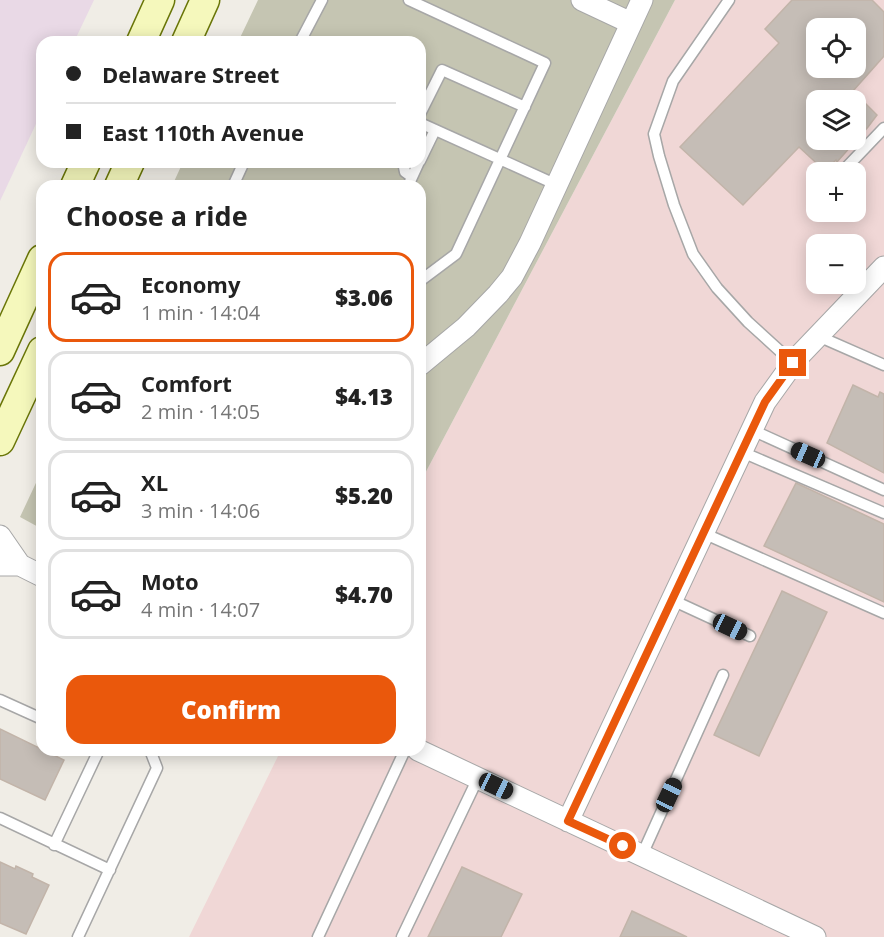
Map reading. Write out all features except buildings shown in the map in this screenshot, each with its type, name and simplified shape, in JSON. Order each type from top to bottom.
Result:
[{"type":"main road","points":[[144,36],[160,0]]},
{"type":"main road","points":[[189,36],[205,0]]},
{"type":"main road","points":[[0,351],[36,272]]},
{"type":"main road","points":[[0,441],[36,364]]},
{"type":"street","points":[[582,0],[631,23]]},
{"type":"street","points":[[426,355],[466,327],[498,294],[521,260],[642,0]]},
{"type":"street","points":[[568,821],[765,402],[793,363],[884,267]]},
{"type":"street","points":[[0,536],[10,565],[36,574]]},
{"type":"street","points":[[426,754],[815,937]]},
{"type":"lane","points":[[303,36],[322,0]]},
{"type":"lane","points":[[409,0],[545,63],[456,254],[426,276]]},
{"type":"lane","points":[[729,0],[673,81],[654,134],[658,156],[693,254],[717,288],[748,322],[793,363]]},
{"type":"lane","points":[[426,102],[442,70],[525,107]]},
{"type":"lane","points":[[426,126],[557,185]]},
{"type":"lane","points":[[852,162],[884,128]]},
{"type":"lane","points":[[426,149],[435,130]]},
{"type":"lane","points":[[818,336],[884,365]]},
{"type":"lane","points":[[752,430],[884,489]]},
{"type":"lane","points":[[742,452],[884,513]]},
{"type":"lane","points":[[703,533],[884,613]]},
{"type":"lane","points":[[672,600],[750,636]]},
{"type":"lane","points":[[642,855],[723,675]]},
{"type":"lane","points":[[0,700],[36,716]]},
{"type":"lane","points":[[54,845],[96,756]]},
{"type":"lane","points":[[78,937],[158,768],[153,756]]},
{"type":"lane","points":[[318,937],[402,756]]},
{"type":"lane","points":[[402,937],[478,778]]},
{"type":"lane","points":[[0,818],[110,870]]},
{"type":"shaded area","points":[[0,0],[94,0],[77,36],[36,36],[36,124],[0,201]]},
{"type":"shaded area","points":[[258,0],[675,0],[426,472],[426,180],[175,180],[180,168],[426,168],[426,36],[241,36]]},
{"type":"shaded area","points":[[675,0],[884,0],[884,937],[189,937],[278,756],[426,756],[426,472]]},
{"type":"shaded area","points":[[36,483],[36,526],[20,517]]},
{"type":"route","points":[[623,846],[568,821],[765,402],[793,363]]}]
